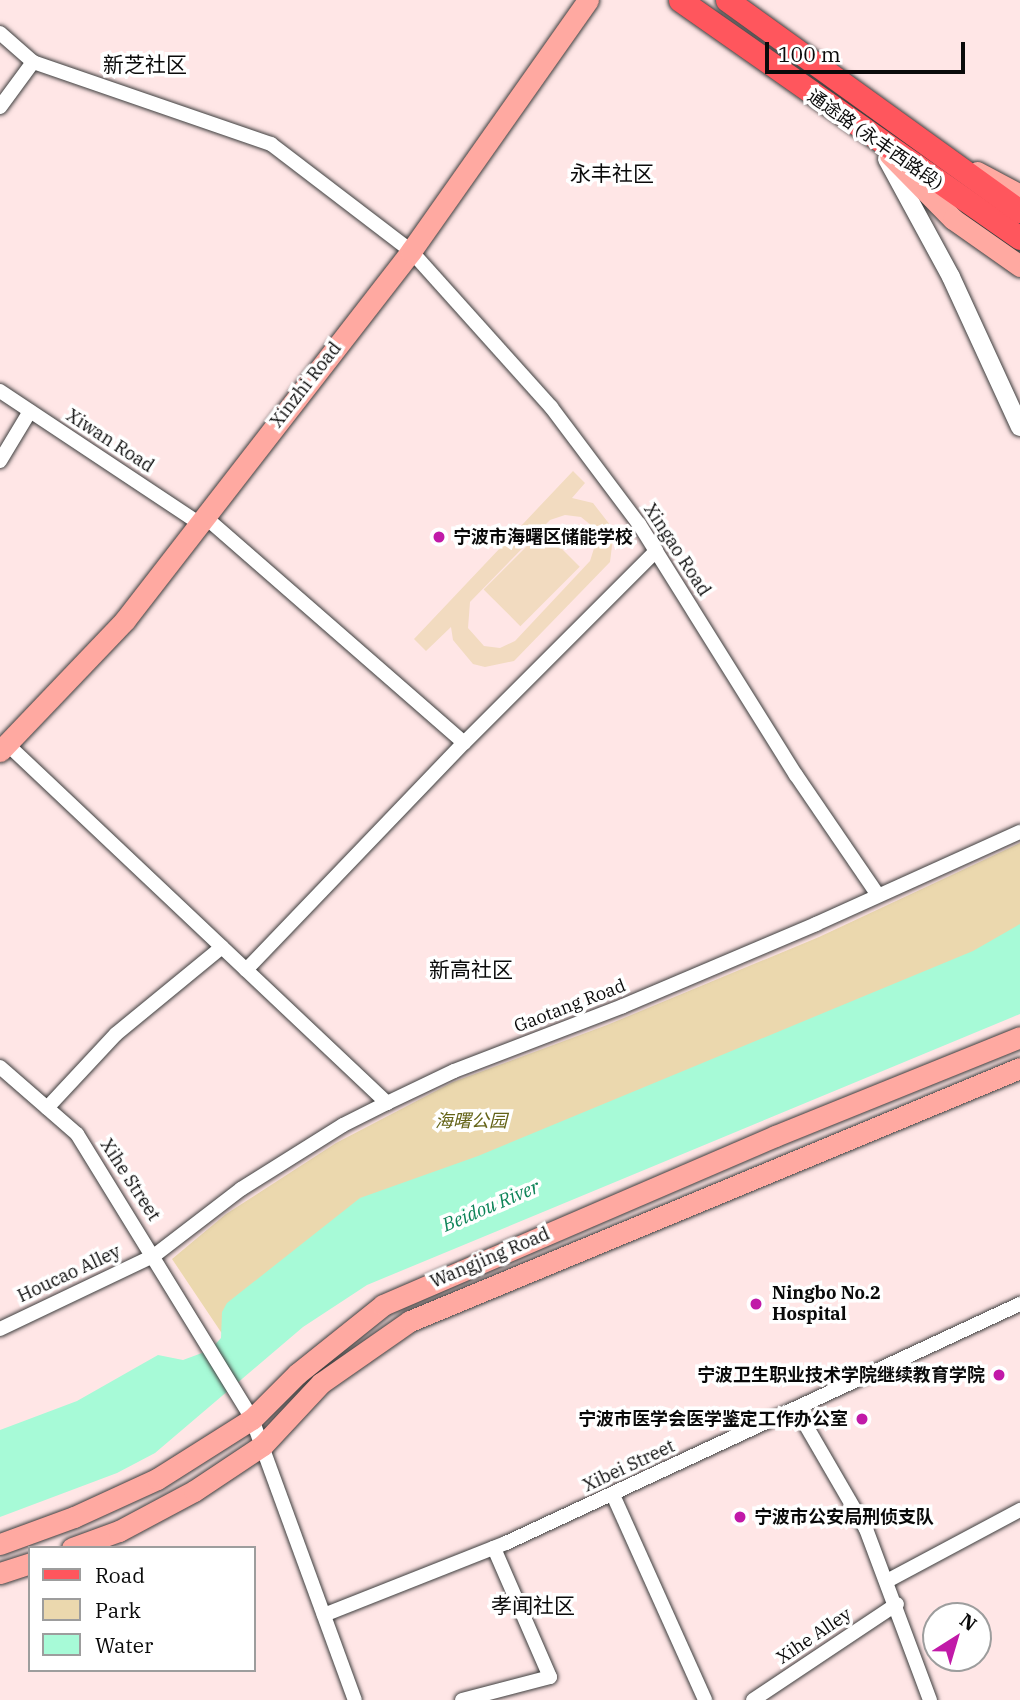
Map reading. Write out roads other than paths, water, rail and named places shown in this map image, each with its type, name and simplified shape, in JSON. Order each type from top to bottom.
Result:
[{"type":"main road","name":"Xinzhi Road","points":[[3,747],[125,620],[411,251],[588,0]]},
{"type":"main road","name":"通途路 (永丰西路段)","points":[[680,0],[879,143],[1020,238]]},
{"type":"main road","name":"通途路 (永丰西路段)","points":[[727,0],[944,156],[980,185],[1020,211]]},
{"type":"main road","points":[[879,143],[953,219],[1012,261]]},
{"type":"main road","points":[[944,156],[1013,191]]},
{"type":"main road","name":"Wangjing Road","points":[[0,1544],[74,1517],[157,1479],[252,1419],[297,1374],[383,1305],[775,1136],[1020,1037]]},
{"type":"main road","name":"Wangjing Road","points":[[78,1546],[119,1531],[194,1492],[263,1445],[321,1382],[410,1321],[1020,1068]]},
{"type":"main road","points":[[0,1573],[28,1564]]},
{"type":"street","points":[[0,33],[33,62],[0,107]]},
{"type":"street","name":"Xingao Road","points":[[33,62],[271,144],[411,251],[551,407],[656,551],[878,895]]},
{"type":"street","points":[[879,143],[951,277],[1020,427]]},
{"type":"street","name":"Xiwan Road","points":[[0,391],[202,519],[464,743]]},
{"type":"street","points":[[0,461],[30,411]]},
{"type":"street","points":[[246,970],[464,743],[656,551]]},
{"type":"street","points":[[3,747],[222,947],[387,1103]]},
{"type":"street","name":"Gaotang Road","points":[[155,1255],[240,1189],[387,1103],[454,1071],[623,1006],[1020,832]]},
{"type":"street","points":[[47,1108],[116,1034],[222,947]]},
{"type":"street","name":"Xihe Street","points":[[0,1067],[77,1134],[155,1255],[252,1419]]},
{"type":"street","name":"Houcao Alley","points":[[0,1329],[155,1255]]},
{"type":"street","name":"Xibei Street","points":[[324,1615],[494,1548],[797,1410],[1020,1304]]},
{"type":"street","points":[[797,1410],[866,1529],[897,1604],[930,1700]]},
{"type":"street","points":[[252,1419],[355,1700]]},
{"type":"street","points":[[612,1495],[705,1700]]},
{"type":"street","points":[[887,1581],[1020,1510]]},
{"type":"street","points":[[463,1700],[550,1678],[494,1548]]},
{"type":"street","name":"Xihe Alley","points":[[753,1700],[897,1604]]},
{"type":"water","name":"Beidou River","points":[[1020,924],[1020,1014],[367,1285],[303,1327],[155,1453],[117,1473],[0,1517],[0,1430],[77,1401],[158,1355],[183,1360],[210,1350],[221,1338],[222,1312],[227,1303],[360,1198],[478,1156],[973,951]]},
{"type":"place","name":"宁波市海曙区储能学校","points":[[439,537]]},
{"type":"place","name":"Ningbo No.2 Hospital","points":[[756,1304]]},
{"type":"place","name":"宁波卫生职业技术学院继续教育学院","points":[[999,1375]]},
{"type":"place","name":"宁波市医学会医学鉴定工作办公室","points":[[862,1419]]},
{"type":"place","name":"宁波市公安局刑侦支队","points":[[740,1517]]},
{"type":"district","name":"新芝社区","points":[[145,64]]},
{"type":"district","name":"永丰社区","points":[[612,173]]},
{"type":"district","name":"新高社区","points":[[471,969]]},
{"type":"district","name":"孝闻社区","points":[[533,1605]]},
{"type":"park label","name":"海曙公园","points":[[471,1121]]}]
